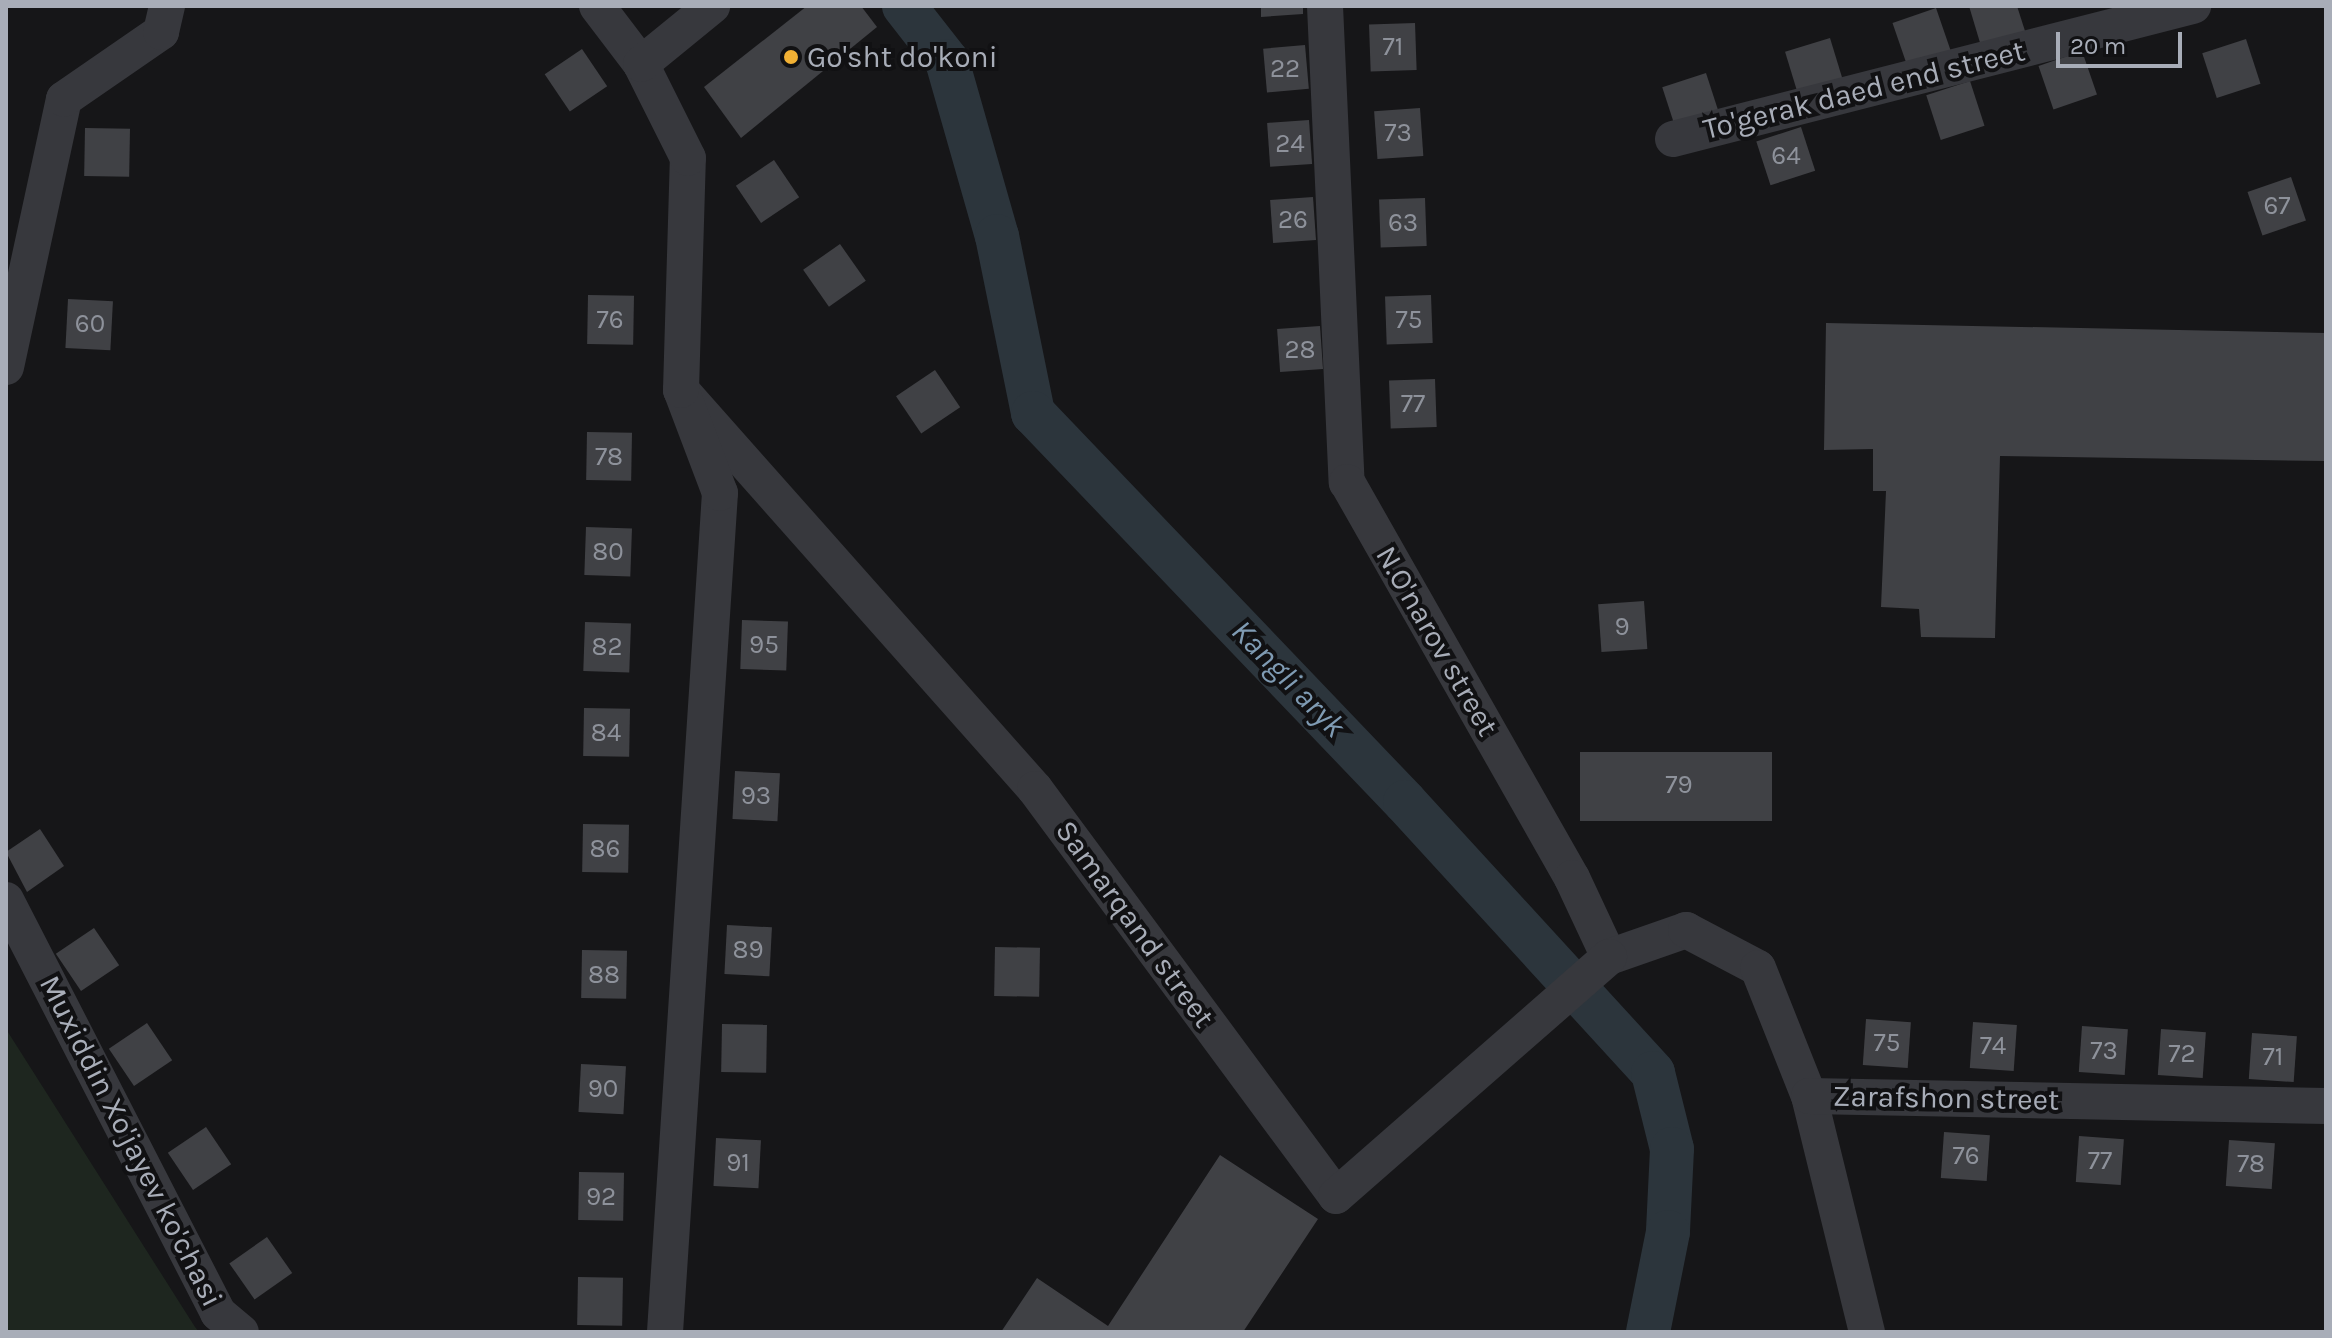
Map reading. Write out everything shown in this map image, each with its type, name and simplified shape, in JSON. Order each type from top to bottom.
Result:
[{"type":"street","points":[[6,367],[64,99],[161,32],[167,6]]},
{"type":"street","points":[[597,6],[641,64],[688,158],[681,390],[720,493],[665,1332]]},
{"type":"street","points":[[641,64],[712,6]]},
{"type":"street","name":"N.O'narov street","points":[[1325,6],[1347,482],[1572,878],[1609,957]]},
{"type":"street","name":"To'gerak daed end street","points":[[1673,139],[2193,6]]},
{"type":"street","name":"Samarqand street","points":[[681,390],[1035,789],[1336,1196],[1552,1011],[1609,957]]},
{"type":"street","name":"Muxiddin Xo'jayev ko'chasi","points":[[6,900],[218,1313],[241,1332]]},
{"type":"street","points":[[1609,957],[1686,930],[1758,968],[1809,1096]]},
{"type":"street","name":"Zarafshon street","points":[[1867,1332],[1809,1096],[2326,1106]]},
{"type":"shaded area","points":[[6,1029],[195,1327],[199,1332],[6,1332]]},
{"type":"building","name":"Go'sht do'koni","points":[[807,6],[861,6],[877,27],[741,138],[704,87]]},
{"type":"building","points":[[1261,6],[1303,6],[1303,14],[1261,17]]},
{"type":"building","points":[[1969,6],[2017,6],[2025,31],[1981,46]]},
{"type":"building","points":[[1936,8],[1951,51],[1907,66],[1893,23]]},
{"type":"building","points":[[1415,23],[1417,70],[1371,72],[1369,25]]},
{"type":"building","points":[[1830,38],[1844,83],[1799,97],[1785,52]]},
{"type":"building","points":[[2246,39],[2261,84],[2217,98],[2202,53]]},
{"type":"building","points":[[1305,45],[1309,89],[1267,92],[1263,49]]},
{"type":"building","points":[[582,49],[607,86],[570,111],[545,74]]},
{"type":"building","points":[[2082,51],[2097,94],[2053,109],[2039,66]]},
{"type":"building","points":[[1706,73],[1720,117],[1676,131],[1662,87]]},
{"type":"building","points":[[1970,81],[1985,126],[1941,140],[1926,95]]},
{"type":"building","points":[[1420,108],[1423,156],[1377,159],[1374,111]]},
{"type":"building","points":[[1309,120],[1312,164],[1270,167],[1267,123]]},
{"type":"building","points":[[1801,127],[1815,171],[1771,185],[1756,142]]},
{"type":"building","points":[[85,128],[130,129],[129,177],[84,176]]},
{"type":"building","points":[[774,160],[799,197],[761,223],[736,186]]},
{"type":"building","points":[[2291,177],[2306,220],[2262,235],[2248,192]]},
{"type":"building","points":[[1313,197],[1316,240],[1273,243],[1270,200]]},
{"type":"building","points":[[1425,198],[1427,246],[1381,248],[1379,200]]},
{"type":"building","points":[[840,244],[866,281],[829,307],[803,270]]},
{"type":"building","points":[[588,295],[634,296],[633,345],[587,344]]},
{"type":"building","points":[[1431,295],[1433,343],[1387,345],[1385,297]]},
{"type":"building","points":[[68,299],[113,301],[110,350],[65,348]]},
{"type":"building","points":[[1826,323],[2326,333],[2326,461],[2000,456],[1995,638],[1921,637],[1919,609],[1881,607],[1886,491],[1873,491],[1873,449],[1824,450]]},
{"type":"building","points":[[1320,326],[1323,369],[1280,372],[1277,329]]},
{"type":"building","points":[[935,370],[960,407],[921,434],[896,396]]},
{"type":"building","points":[[1435,379],[1437,427],[1391,429],[1389,381]]},
{"type":"building","points":[[587,432],[632,433],[631,481],[586,480]]},
{"type":"building","points":[[586,527],[632,529],[630,577],[584,575]]},
{"type":"building","points":[[1644,601],[1647,649],[1601,652],[1598,604]]},
{"type":"building","points":[[742,620],[788,622],[786,671],[740,669]]},
{"type":"building","points":[[585,622],[631,624],[629,673],[583,671]]},
{"type":"building","points":[[584,708],[630,709],[629,757],[583,756]]},
{"type":"building","points":[[1580,752],[1772,752],[1772,821],[1580,821]]},
{"type":"building","points":[[735,771],[780,773],[777,821],[732,819]]},
{"type":"building","points":[[583,824],[629,825],[628,873],[582,872]]},
{"type":"building","points":[[40,829],[64,866],[27,892],[6,852]]},
{"type":"building","points":[[727,925],[772,927],[769,976],[724,974]]},
{"type":"building","points":[[94,928],[119,965],[81,991],[56,954]]},
{"type":"building","points":[[995,947],[1040,948],[1039,997],[994,996]]},
{"type":"building","points":[[582,950],[627,951],[626,999],[581,998]]},
{"type":"building","points":[[1866,1019],[1911,1022],[1908,1068],[1863,1065]]},
{"type":"building","points":[[1973,1022],[2017,1025],[2014,1071],[1970,1068]]},
{"type":"building","points":[[147,1023],[172,1060],[134,1086],[109,1049]]},
{"type":"building","points":[[722,1024],[767,1025],[766,1073],[721,1072]]},
{"type":"building","points":[[2082,1026],[2128,1029],[2125,1075],[2079,1072]]},
{"type":"building","points":[[2161,1029],[2206,1032],[2203,1078],[2158,1075]]},
{"type":"building","points":[[2252,1033],[2297,1036],[2294,1082],[2249,1079]]},
{"type":"building","points":[[581,1064],[626,1066],[623,1114],[578,1112]]},
{"type":"building","points":[[206,1127],[231,1164],[193,1190],[168,1153]]},
{"type":"building","points":[[1944,1132],[1990,1135],[1987,1181],[1941,1178]]},
{"type":"building","points":[[2079,1136],[2124,1139],[2121,1185],[2076,1182]]},
{"type":"building","points":[[716,1138],[761,1140],[758,1188],[713,1186]]},
{"type":"building","points":[[2229,1140],[2275,1143],[2272,1189],[2226,1186]]},
{"type":"building","points":[[1220,1155],[1318,1219],[1243,1332],[1001,1332],[1037,1278],[1108,1326]]},
{"type":"building","points":[[579,1172],[624,1173],[623,1221],[578,1220]]},
{"type":"building","points":[[267,1237],[292,1273],[255,1299],[229,1263]]},
{"type":"building","points":[[578,1277],[623,1278],[622,1326],[577,1325]]},
{"type":"waterway","name":"Kangli aryk","points":[[904,6],[947,61],[997,236],[1033,413],[1405,802],[1653,1073],[1672,1149],[1668,1232],[1648,1332]]},
{"type":"place","name":"Go'sht do'koni","points":[[791,57]]}]
